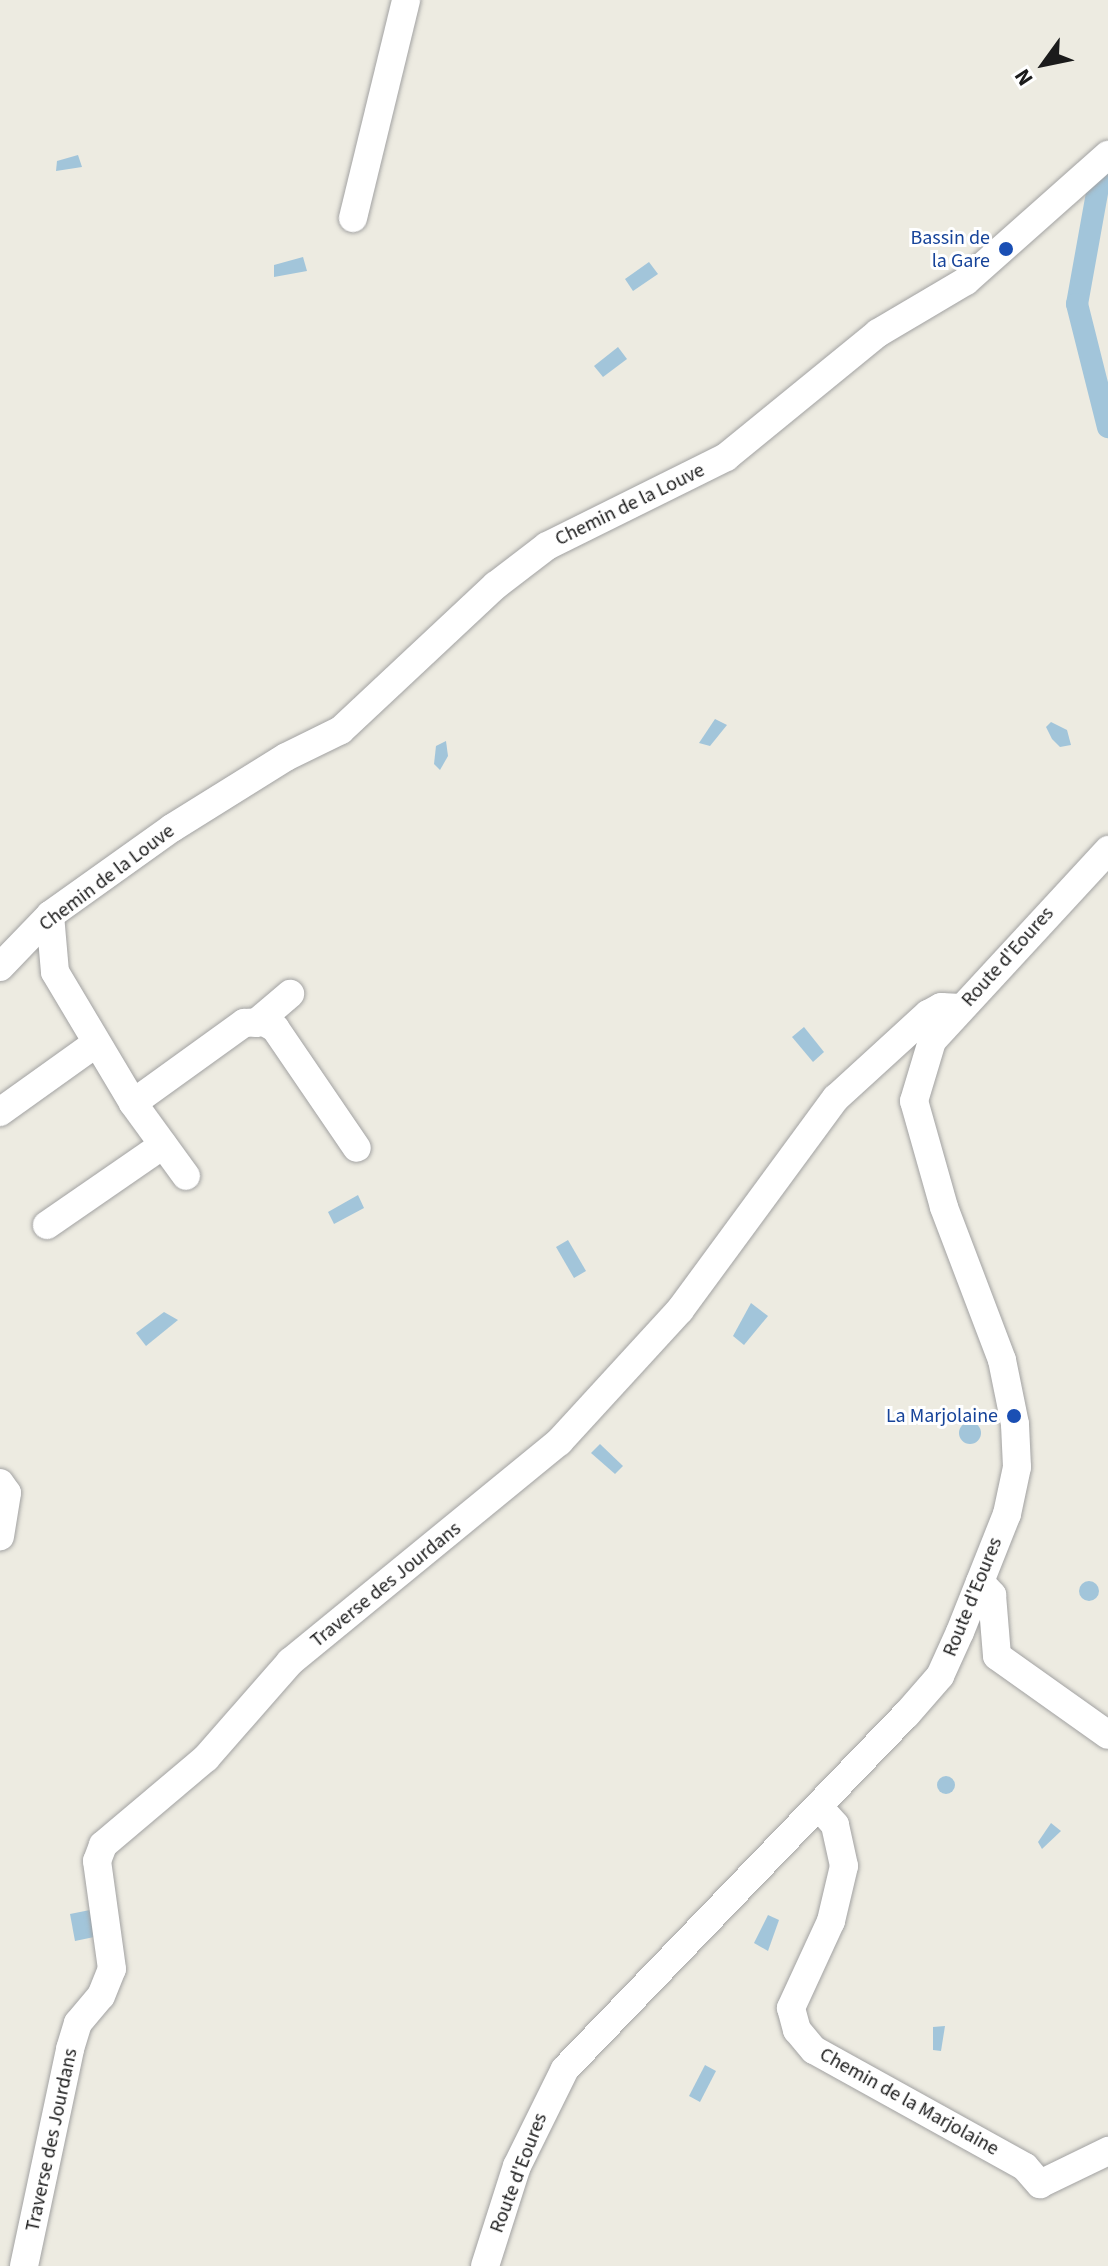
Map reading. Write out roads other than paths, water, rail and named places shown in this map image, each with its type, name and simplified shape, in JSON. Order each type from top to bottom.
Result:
[{"type":"street","points":[[353,218],[406,0]]},
{"type":"street","name":"Chemin de la Louve","points":[[0,967],[50,915],[172,828],[286,757],[341,730],[496,585],[547,546],[726,457],[878,333],[966,281],[1108,155]]},
{"type":"street","name":"Route d'Eoures","points":[[485,2266],[517,2166],[565,2069],[819,1807],[940,1676],[1007,1514],[1017,1467],[1015,1424],[1002,1360],[944,1207],[914,1101],[932,1041],[1108,850]]},
{"type":"street","points":[[50,915],[55,972],[95,1044],[186,1176]]},
{"type":"street","points":[[256,1023],[290,994]]},
{"type":"street","name":"Traverse des Jourdans","points":[[24,2266],[70,2049],[78,2023],[101,1996],[112,1969],[97,1861],[103,1845],[206,1758],[290,1662],[559,1442],[680,1310],[836,1098],[928,1014],[941,1007],[961,1008]]},
{"type":"street","points":[[133,1103],[244,1023],[256,1023],[275,1028],[357,1148]]},
{"type":"street","points":[[0,1112],[95,1044]]},
{"type":"street","points":[[47,1225],[163,1145]]},
{"type":"street","points":[[0,1483],[7,1493],[0,1536]]},
{"type":"street","points":[[980,1582],[992,1595],[997,1656],[1108,1735]]},
{"type":"street","name":"Chemin de la Marjolaine","points":[[819,1807],[835,1825],[844,1866],[831,1921],[791,2008],[797,2030],[814,2050],[1025,2167],[1040,2184],[1108,2151]]},
{"type":"water","points":[[78,155],[82,167],[56,171],[57,161]]},
{"type":"water","points":[[303,257],[307,271],[274,277],[274,265]]},
{"type":"water","points":[[649,262],[658,274],[633,291],[625,279]]},
{"type":"water","points":[[618,347],[627,359],[603,377],[594,366]]},
{"type":"water","points":[[715,719],[727,725],[710,746],[699,743]]},
{"type":"water","points":[[1051,722],[1067,730],[1071,745],[1060,747],[1052,739],[1046,727]]},
{"type":"water","points":[[446,741],[448,756],[440,770],[434,764],[436,746]]},
{"type":"water","points":[[804,1027],[824,1052],[813,1062],[792,1037]]},
{"type":"water","points":[[358,1195],[364,1208],[334,1224],[328,1212]]},
{"type":"water","points":[[568,1240],[586,1271],[574,1278],[556,1247]]},
{"type":"water","points":[[751,1303],[768,1316],[744,1345],[733,1336]]},
{"type":"water","points":[[164,1312],[178,1320],[146,1346],[136,1333]]},
{"type":"water","points":[[970,1422],[978,1425],[981,1433],[978,1441],[970,1444],[962,1441],[959,1433],[962,1425]]},
{"type":"water","points":[[600,1444],[623,1466],[615,1474],[591,1453]]},
{"type":"water","points":[[1089,1581],[1096,1584],[1099,1591],[1096,1598],[1089,1601],[1082,1598],[1079,1591],[1082,1584]]},
{"type":"water","points":[[946,1776],[955,1785],[946,1794],[937,1785]]},
{"type":"water","points":[[1051,1823],[1061,1831],[1042,1849],[1038,1842]]},
{"type":"water","points":[[90,1910],[94,1937],[75,1941],[70,1914]]},
{"type":"water","points":[[768,1915],[779,1920],[768,1951],[754,1943]]},
{"type":"water","points":[[945,2026],[941,2051],[933,2050],[933,2027]]},
{"type":"water","points":[[705,2065],[716,2071],[700,2102],[689,2096]]},
{"type":"waterway","points":[[1108,172],[1099,182],[1077,304],[1108,427]]},
{"type":"place","name":"Bassin de la Gare","points":[[1006,249]]},
{"type":"place","name":"La Marjolaine","points":[[1014,1416]]}]
